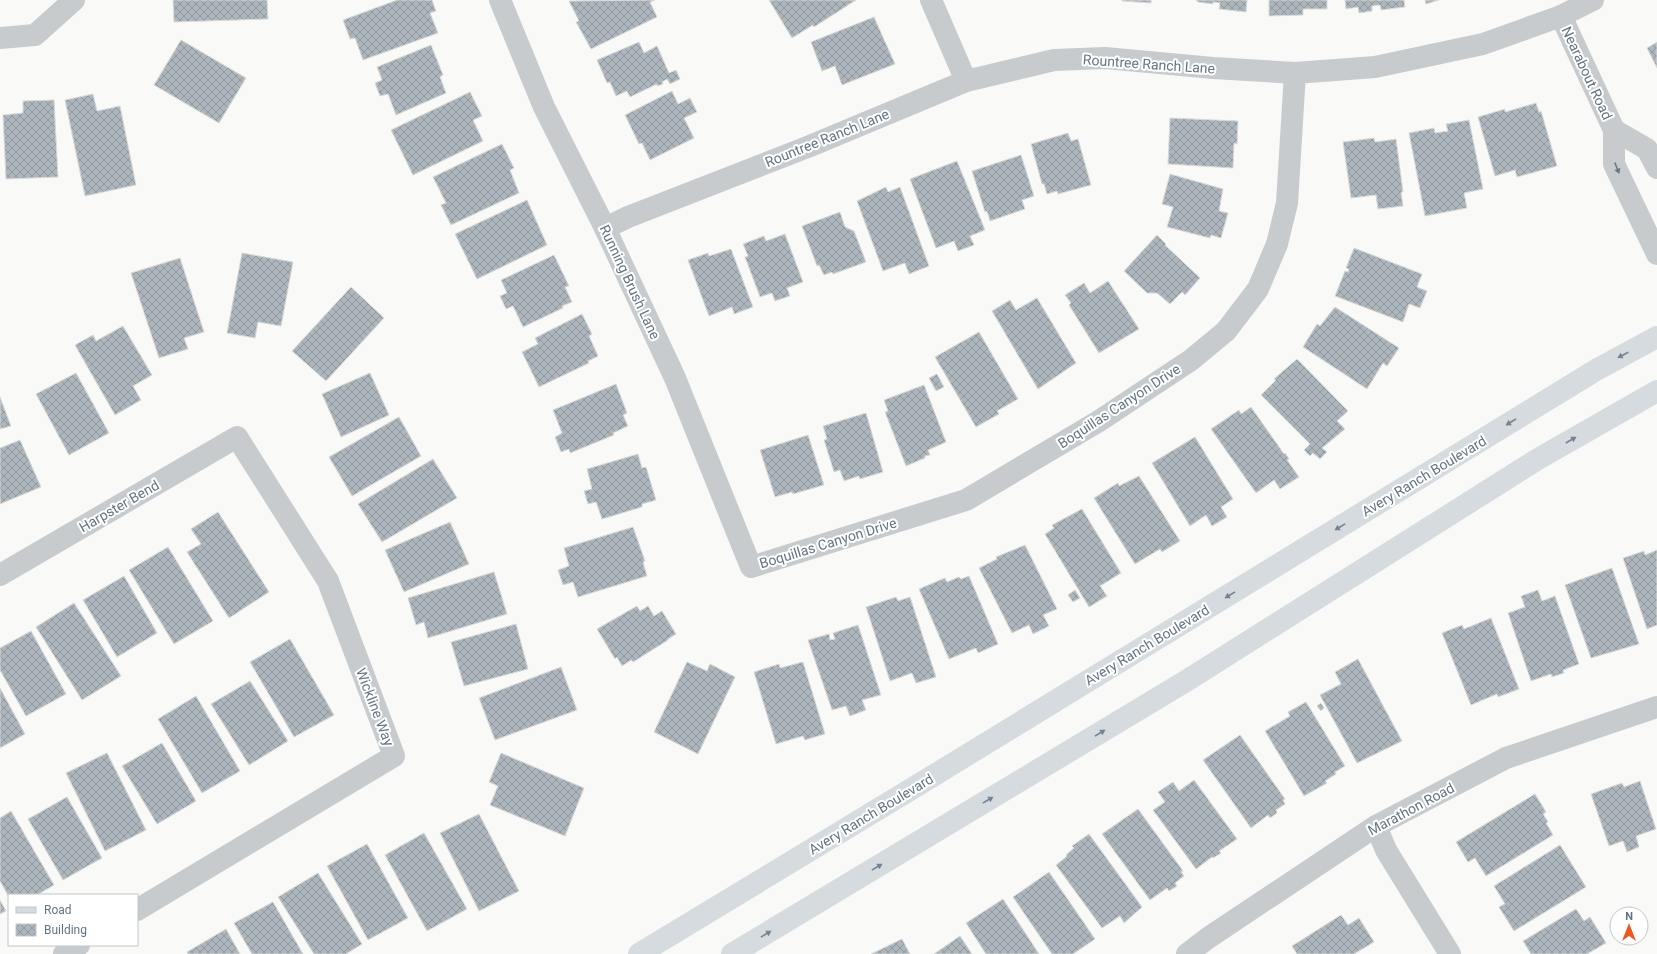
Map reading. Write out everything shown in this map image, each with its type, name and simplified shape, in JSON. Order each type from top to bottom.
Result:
[{"type":"main road","name":"Avery Ranch Boulevard","points":[[639,954],[938,773],[1596,370],[1657,337]]},
{"type":"main road","points":[[732,954],[1186,681],[1538,459],[1657,391]]},
{"type":"street","points":[[0,38],[35,34],[74,0]]},
{"type":"street","name":"Running Brush Lane","points":[[500,0],[544,107],[605,228],[675,378],[751,567]]},
{"type":"street","points":[[931,0],[966,81]]},
{"type":"street","name":"Rountree Ranch Lane","points":[[605,228],[628,217],[810,146],[966,81],[1054,60],[1105,58],[1213,68],[1295,73],[1375,67],[1483,44],[1561,16],[1593,0]]},
{"type":"street","name":"Nearabout Road","points":[[1561,16],[1614,130],[1614,164],[1657,254]]},
{"type":"street","name":"Boquillas Canyon Drive","points":[[751,567],[966,500],[1099,421],[1191,360],[1226,331],[1258,289],[1277,244],[1287,203],[1295,73]]},
{"type":"street","name":"Nearabout Road","points":[[1614,130],[1647,149],[1657,168]]},
{"type":"street","name":"Harpster Bend","points":[[0,575],[237,437]]},
{"type":"street","name":"Wickline Way","points":[[138,909],[394,756],[328,582],[237,437]]},
{"type":"street","name":"Marathon Road","points":[[1187,954],[1376,826],[1506,758],[1657,707]]},
{"type":"street","points":[[1376,826],[1386,850],[1450,954]]},
{"type":"street","points":[[64,954],[78,946]]},
{"type":"building","points":[[173,0],[267,0],[268,19],[174,22]]},
{"type":"building","points":[[397,0],[432,0],[436,11],[430,13],[438,33],[363,60],[355,38],[350,39],[343,20]]},
{"type":"building","points":[[655,0],[650,2],[657,17],[591,49],[576,22],[579,21],[569,1]]},
{"type":"building","points":[[769,0],[856,0],[814,27],[813,25],[792,38]]},
{"type":"building","points":[[1151,0],[1151,3],[1122,1]]},
{"type":"building","points":[[1196,0],[1247,0],[1246,12],[1219,9],[1220,3],[1213,2],[1213,4],[1198,2]]},
{"type":"building","points":[[1269,0],[1327,0],[1327,9],[1303,9],[1303,15],[1269,16]]},
{"type":"building","points":[[1345,0],[1404,0],[1405,7],[1381,10],[1380,5],[1372,6],[1372,11],[1359,13],[1358,7],[1346,9]]},
{"type":"building","points":[[1425,0],[1439,0],[1426,4]]},
{"type":"building","points":[[874,17],[895,64],[842,85],[835,66],[822,71],[811,42]]},
{"type":"building","points":[[181,40],[246,78],[219,123],[154,85]]},
{"type":"building","points":[[639,42],[644,53],[657,46],[669,73],[676,70],[680,79],[670,84],[667,79],[662,82],[663,84],[657,86],[657,84],[630,97],[627,91],[616,96],[610,82],[607,83],[597,60]]},
{"type":"building","points":[[1657,42],[1657,68],[1647,48]]},
{"type":"building","points":[[431,45],[443,75],[440,77],[446,93],[396,115],[388,94],[380,96],[375,83],[382,80],[377,67]]},
{"type":"building","points":[[672,91],[678,104],[690,98],[697,112],[684,118],[694,138],[650,160],[642,143],[639,144],[625,115]]},
{"type":"building","points":[[470,92],[482,116],[473,120],[483,141],[413,175],[391,130]]},
{"type":"building","points":[[93,94],[97,111],[120,106],[136,185],[85,196],[65,100]]},
{"type":"building","points":[[54,100],[58,177],[6,179],[3,115],[23,113],[23,101]]},
{"type":"building","points":[[1536,103],[1539,112],[1541,111],[1557,166],[1517,177],[1515,170],[1495,176],[1478,117],[1505,109],[1505,112]]},
{"type":"building","points":[[1170,118],[1238,121],[1237,144],[1234,143],[1233,168],[1168,164]]},
{"type":"building","points":[[1469,120],[1483,189],[1464,193],[1467,208],[1425,216],[1409,133],[1434,128],[1435,133],[1448,131],[1446,124]]},
{"type":"building","points":[[1068,133],[1071,141],[1078,139],[1091,185],[1058,194],[1057,191],[1047,194],[1044,184],[1042,184],[1031,144]]},
{"type":"building","points":[[1374,138],[1375,142],[1396,139],[1403,192],[1401,192],[1403,206],[1378,209],[1376,195],[1351,198],[1343,142]]},
{"type":"building","points":[[502,144],[514,168],[510,170],[519,193],[451,225],[441,205],[446,203],[433,177]]},
{"type":"building","points":[[1021,155],[1034,196],[1022,200],[1025,209],[990,221],[987,211],[985,212],[972,171]]},
{"type":"building","points":[[957,161],[985,230],[970,236],[974,245],[958,251],[954,241],[936,248],[910,179]]},
{"type":"building","points":[[1170,174],[1223,189],[1219,211],[1228,213],[1221,238],[1211,235],[1210,238],[1167,227],[1173,207],[1162,204]]},
{"type":"building","points":[[886,187],[888,192],[900,187],[929,266],[909,274],[905,263],[883,271],[857,201]]},
{"type":"building","points":[[527,200],[547,245],[477,279],[455,234]]},
{"type":"building","points":[[840,212],[845,227],[854,231],[866,262],[833,274],[832,272],[824,275],[819,265],[817,266],[802,226]]},
{"type":"building","points":[[785,234],[803,282],[787,288],[790,296],[775,301],[772,293],[760,297],[745,257],[748,256],[743,244],[764,236],[766,241]]},
{"type":"building","points":[[1157,235],[1166,244],[1165,245],[1200,278],[1185,295],[1182,292],[1170,304],[1157,293],[1147,293],[1124,271]]},
{"type":"building","points":[[1354,248],[1422,274],[1417,287],[1427,291],[1420,308],[1409,304],[1403,322],[1335,296],[1345,271],[1348,272],[1349,269],[1346,268]]},
{"type":"building","points":[[731,249],[753,307],[734,314],[732,307],[709,316],[688,260],[708,253],[709,256]]},
{"type":"building","points":[[242,253],[293,262],[281,326],[258,322],[255,338],[227,333]]},
{"type":"building","points":[[554,255],[569,286],[565,287],[572,302],[562,306],[563,308],[523,327],[513,306],[506,309],[500,296],[507,293],[501,280]]},
{"type":"building","points":[[180,258],[204,332],[184,338],[188,349],[159,358],[131,273]]},
{"type":"building","points":[[1108,281],[1139,329],[1099,353],[1069,305],[1071,303],[1065,295],[1084,283],[1090,293]]},
{"type":"building","points":[[351,287],[384,318],[326,381],[292,351]]},
{"type":"building","points":[[1037,298],[1076,363],[1038,389],[992,311],[1010,300],[1016,310]]},
{"type":"building","points":[[1335,307],[1399,348],[1387,366],[1383,363],[1367,389],[1303,347],[1317,324],[1320,326]]},
{"type":"building","points":[[582,314],[592,334],[589,336],[598,356],[588,361],[589,363],[539,387],[522,352],[538,344],[535,338]]},
{"type":"building","points":[[123,326],[152,375],[133,386],[141,400],[115,415],[75,345],[93,335],[96,341]]},
{"type":"building","points":[[979,332],[1018,399],[997,411],[999,414],[976,427],[935,357]]},
{"type":"building","points":[[1297,359],[1348,411],[1337,421],[1345,429],[1322,448],[1327,452],[1320,459],[1313,453],[1310,456],[1304,450],[1310,444],[1261,395],[1276,380],[1274,379]]},
{"type":"building","points":[[76,373],[109,433],[69,455],[36,394]]},
{"type":"building","points":[[370,373],[389,415],[341,437],[322,394]]},
{"type":"building","points":[[937,374],[944,387],[936,391],[929,378]]},
{"type":"building","points":[[616,384],[627,413],[623,415],[628,426],[613,433],[614,435],[570,453],[569,449],[561,452],[555,437],[562,433],[553,410]]},
{"type":"building","points":[[924,385],[946,442],[928,450],[930,455],[925,456],[925,458],[906,466],[885,412],[888,411],[884,400]]},
{"type":"building","points":[[0,397],[11,426],[0,429]]},
{"type":"building","points":[[1251,407],[1284,454],[1285,453],[1289,459],[1287,460],[1299,477],[1280,489],[1274,480],[1256,493],[1211,429],[1239,410],[1241,414]]},
{"type":"building","points":[[866,413],[883,472],[860,479],[859,476],[844,481],[840,470],[834,472],[824,440],[827,439],[823,426]]},
{"type":"building","points":[[399,417],[421,456],[352,496],[329,457]]},
{"type":"building","points":[[808,435],[824,485],[793,494],[792,492],[775,497],[760,450]]},
{"type":"building","points":[[1195,437],[1233,499],[1221,507],[1227,517],[1212,526],[1206,515],[1190,526],[1152,463]]},
{"type":"building","points":[[20,440],[41,487],[0,504],[0,448]]},
{"type":"building","points":[[638,454],[642,468],[646,467],[656,500],[642,504],[642,507],[602,519],[596,502],[588,504],[584,491],[592,489],[587,469]]},
{"type":"building","points":[[433,459],[457,498],[382,542],[358,504]]},
{"type":"building","points":[[1139,476],[1180,541],[1162,552],[1160,549],[1135,564],[1094,498],[1118,483],[1119,486]]},
{"type":"building","points":[[1082,509],[1121,573],[1100,586],[1107,596],[1089,607],[1045,534],[1054,528],[1052,525]]},
{"type":"building","points":[[218,512],[269,592],[229,618],[187,552],[201,544],[191,529]]},
{"type":"building","points":[[450,522],[469,564],[404,592],[385,550]]},
{"type":"building","points":[[633,527],[645,561],[643,562],[647,576],[578,597],[573,582],[563,585],[558,570],[569,566],[564,548]]},
{"type":"building","points":[[1025,545],[1057,609],[1043,615],[1049,626],[1033,634],[1029,625],[1012,633],[979,568],[997,559],[996,557]]},
{"type":"building","points":[[168,547],[213,621],[174,644],[129,570]]},
{"type":"building","points":[[1657,550],[1657,625],[1647,629],[1623,558],[1644,551],[1645,555]]},
{"type":"building","points":[[1612,568],[1639,644],[1591,658],[1565,585]]},
{"type":"building","points":[[494,572],[507,614],[428,638],[424,622],[416,625],[408,598]]},
{"type":"building","points":[[124,576],[157,633],[117,657],[83,600]]},
{"type":"building","points":[[969,576],[998,644],[978,653],[976,648],[949,659],[919,589],[945,578],[947,582],[959,577],[961,579]]},
{"type":"building","points":[[1075,590],[1080,598],[1073,602],[1068,595]]},
{"type":"building","points":[[1538,590],[1542,601],[1555,596],[1579,664],[1563,670],[1564,673],[1552,677],[1551,674],[1531,681],[1508,613],[1525,607],[1521,596]]},
{"type":"building","points":[[896,597],[898,601],[910,597],[936,677],[916,683],[912,673],[890,681],[866,607]]},
{"type":"building","points":[[74,603],[121,676],[82,700],[36,627]]},
{"type":"building","points":[[637,606],[640,611],[648,606],[654,616],[662,611],[676,634],[633,662],[631,660],[622,666],[617,657],[615,659],[597,629]]},
{"type":"building","points":[[1491,618],[1519,689],[1498,697],[1497,694],[1471,705],[1442,633],[1462,625],[1464,629]]},
{"type":"building","points":[[516,624],[528,669],[464,686],[451,642]]},
{"type":"building","points":[[858,625],[881,695],[862,700],[866,710],[850,716],[846,706],[832,710],[808,640],[829,634],[830,640],[835,639],[833,633]]},
{"type":"building","points":[[31,631],[66,694],[26,716],[0,670],[0,648]]},
{"type":"building","points":[[290,639],[334,715],[294,737],[250,662]]},
{"type":"building","points":[[1358,659],[1402,741],[1357,763],[1320,695],[1341,684],[1335,672]]},
{"type":"building","points":[[687,662],[707,671],[710,664],[735,677],[698,754],[654,732]]},
{"type":"building","points":[[803,662],[825,734],[805,740],[803,736],[776,744],[754,672],[779,664],[780,668]]},
{"type":"building","points":[[561,667],[577,710],[495,740],[479,698]]},
{"type":"building","points":[[250,681],[288,741],[249,765],[211,704]]},
{"type":"building","points":[[0,688],[25,734],[0,748]]},
{"type":"building","points":[[196,696],[240,771],[202,793],[158,719]]},
{"type":"building","points":[[1306,702],[1345,766],[1325,781],[1327,783],[1304,796],[1265,731],[1290,716],[1288,712]]},
{"type":"building","points":[[1321,703],[1324,708],[1321,711],[1317,706]]},
{"type":"building","points":[[1240,735],[1285,799],[1283,800],[1285,804],[1276,810],[1277,813],[1270,818],[1268,815],[1251,828],[1203,760]]},
{"type":"building","points":[[162,743],[196,801],[157,824],[122,766]]},
{"type":"building","points":[[107,753],[146,830],[105,851],[66,773]]},
{"type":"building","points":[[501,753],[584,788],[565,836],[490,805],[498,786],[489,782]]},
{"type":"building","points":[[1194,780],[1237,839],[1219,851],[1221,853],[1213,858],[1212,857],[1196,869],[1153,810],[1165,802],[1158,792],[1173,782],[1179,791]]},
{"type":"building","points":[[1640,781],[1656,829],[1636,836],[1639,847],[1627,852],[1623,841],[1609,846],[1591,794],[1622,783],[1624,787]]},
{"type":"building","points":[[1535,794],[1546,812],[1543,814],[1553,835],[1486,876],[1475,858],[1468,862],[1456,842]]},
{"type":"building","points":[[67,797],[102,858],[63,880],[28,819]]},
{"type":"building","points":[[1138,809],[1183,871],[1181,872],[1184,876],[1175,883],[1177,886],[1169,891],[1167,888],[1150,900],[1102,834]]},
{"type":"building","points":[[11,811],[54,885],[39,894],[8,894],[8,895],[0,881],[0,818]]},
{"type":"building","points":[[479,814],[519,891],[479,911],[440,833]]},
{"type":"building","points":[[424,833],[467,909],[427,931],[385,855]]},
{"type":"building","points":[[1089,834],[1142,907],[1124,923],[1120,916],[1102,928],[1056,865],[1074,848],[1072,846]]},
{"type":"building","points":[[367,844],[408,918],[368,940],[327,866]]},
{"type":"building","points":[[1560,845],[1586,887],[1514,931],[1499,907],[1505,904],[1494,886]]},
{"type":"building","points":[[1049,872],[1095,939],[1073,954],[1052,954],[1013,897]]},
{"type":"building","points":[[318,873],[362,944],[346,954],[314,954],[278,897]]},
{"type":"building","points":[[1003,899],[1039,954],[986,954],[966,923]]},
{"type":"building","points":[[0,900],[6,911],[0,914]]},
{"type":"building","points":[[273,902],[303,954],[252,954],[234,923]]},
{"type":"building","points":[[1576,909],[1584,921],[1590,917],[1606,943],[1587,954],[1531,954],[1523,941]]},
{"type":"building","points":[[1341,915],[1348,925],[1359,918],[1374,942],[1354,954],[1297,954],[1292,946]]},
{"type":"building","points":[[226,929],[240,954],[188,954],[187,952]]},
{"type":"building","points":[[960,936],[972,954],[934,954]]},
{"type":"building","points":[[902,939],[910,954],[871,954]]}]
